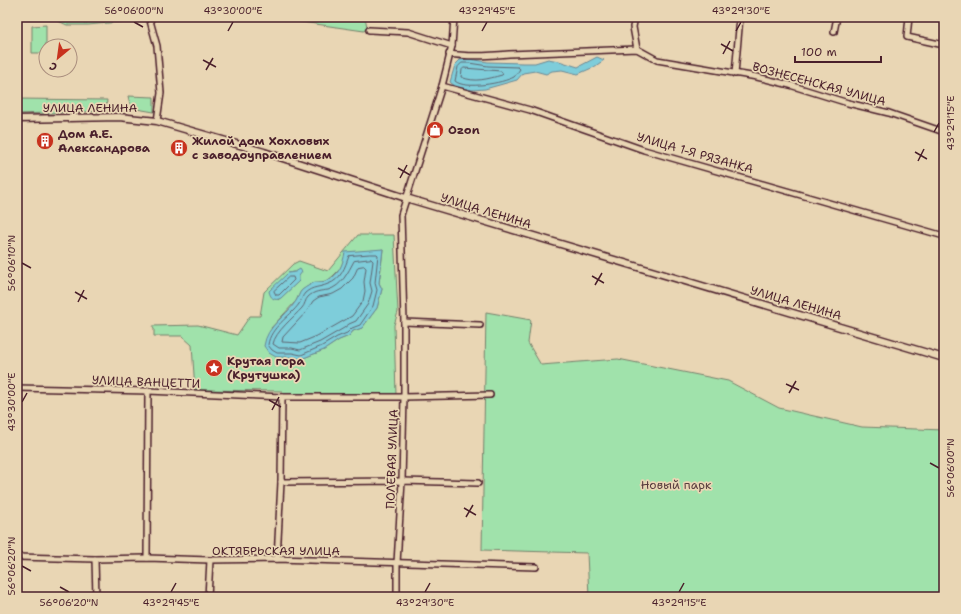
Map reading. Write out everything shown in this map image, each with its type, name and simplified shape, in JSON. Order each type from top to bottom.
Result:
[{"type":"street","points":[[149,17],[157,46],[161,93],[157,121]]},
{"type":"street","name":"ПОЛЕВАЯ УЛИЦА","points":[[397,597],[404,397],[404,322],[401,214],[412,184],[442,86],[452,46],[454,17]]},
{"type":"street","points":[[635,17],[633,27],[636,49]]},
{"type":"street","points":[[735,74],[740,17]]},
{"type":"street","points":[[834,32],[837,17]]},
{"type":"street","points":[[909,17],[907,37],[944,45]]},
{"type":"street","points":[[369,30],[408,32],[452,46]]},
{"type":"street","name":"ВОЗНЕСЕНСКАЯ УЛИЦА","points":[[449,54],[461,56],[494,56],[509,54],[636,49],[657,60],[757,77],[790,85],[848,103],[889,113],[944,132]]},
{"type":"street","name":"УЛИЦА 1-Я РЯЗАНКА","points":[[442,86],[530,110],[644,150],[944,236]]},
{"type":"street","name":"УЛИЦА ЛЕНИНА","points":[[17,119],[119,117],[157,121],[264,152],[406,198],[944,358]]},
{"type":"street","points":[[404,322],[480,325]]},
{"type":"street","name":"УЛИЦА ВАНЦЕТТИ","points":[[17,388],[148,391],[282,397],[490,395]]},
{"type":"street","points":[[147,558],[148,391]]},
{"type":"street","points":[[277,559],[281,482],[282,397]]},
{"type":"street","points":[[281,482],[402,481],[478,483]]},
{"type":"street","name":"ОКТЯБРЬСКАЯ УЛИЦА","points":[[17,557],[210,560],[277,559],[536,567]]},
{"type":"street","points":[[95,559],[96,597]]},
{"type":"street","points":[[208,597],[210,560]]},
{"type":"green space","points":[[49,17],[139,17],[140,20],[88,25],[67,25]]},
{"type":"green space","points":[[267,17],[365,17],[367,27],[364,31]]},
{"type":"green space","points":[[46,25],[46,38],[38,38],[38,53],[32,53],[32,26]]},
{"type":"green space","points":[[128,96],[154,97],[154,112],[131,108]]},
{"type":"green space","points":[[17,99],[107,100],[106,111],[17,114]]},
{"type":"green space","points":[[358,235],[394,235],[398,312],[394,325],[396,395],[282,394],[282,391],[195,390],[192,345],[182,336],[154,336],[154,329],[152,326],[198,325],[237,335],[250,316],[260,316],[264,292],[293,264],[299,261],[328,271]],"holes":[[[383,249],[379,283],[382,289],[377,308],[362,328],[353,331],[349,336],[339,340],[324,350],[301,359],[292,357],[271,328],[296,301],[301,291],[313,283],[327,281],[340,269],[344,260]],[[295,272],[299,281],[278,300],[288,273]]]},
{"type":"green space","name":"Новый парк","points":[[486,312],[531,320],[528,343],[541,365],[618,359],[728,381],[779,408],[862,427],[944,430],[944,597],[589,597],[587,553],[482,550]]},
{"type":"water","points":[[597,57],[604,60],[594,67],[578,74],[562,70],[552,71],[546,74],[535,71],[523,73],[517,80],[485,89],[472,90],[456,87],[450,82],[455,65],[460,60],[469,59],[488,62],[535,63],[548,59],[578,67]]},
{"type":"water","points":[[383,249],[379,283],[382,289],[377,308],[362,328],[353,331],[349,336],[339,340],[324,350],[301,359],[292,357],[276,357],[269,353],[264,346],[269,332],[292,307],[302,290],[315,282],[322,282],[332,278],[342,265],[345,252]]},
{"type":"water","points":[[300,269],[302,272],[299,276],[299,281],[281,298],[274,299],[270,295],[269,291],[288,273],[295,272]]},
{"type":"place","name":"Ozon","points":[[435,130]]},
{"type":"place","name":"Дом А.Е. Александрова","points":[[45,141]]},
{"type":"place","name":"Жилой дом Хохловых с заводоуправлением","points":[[179,148]]},
{"type":"place","name":"Крутая гора (Крутушка)","points":[[214,368]]}]
